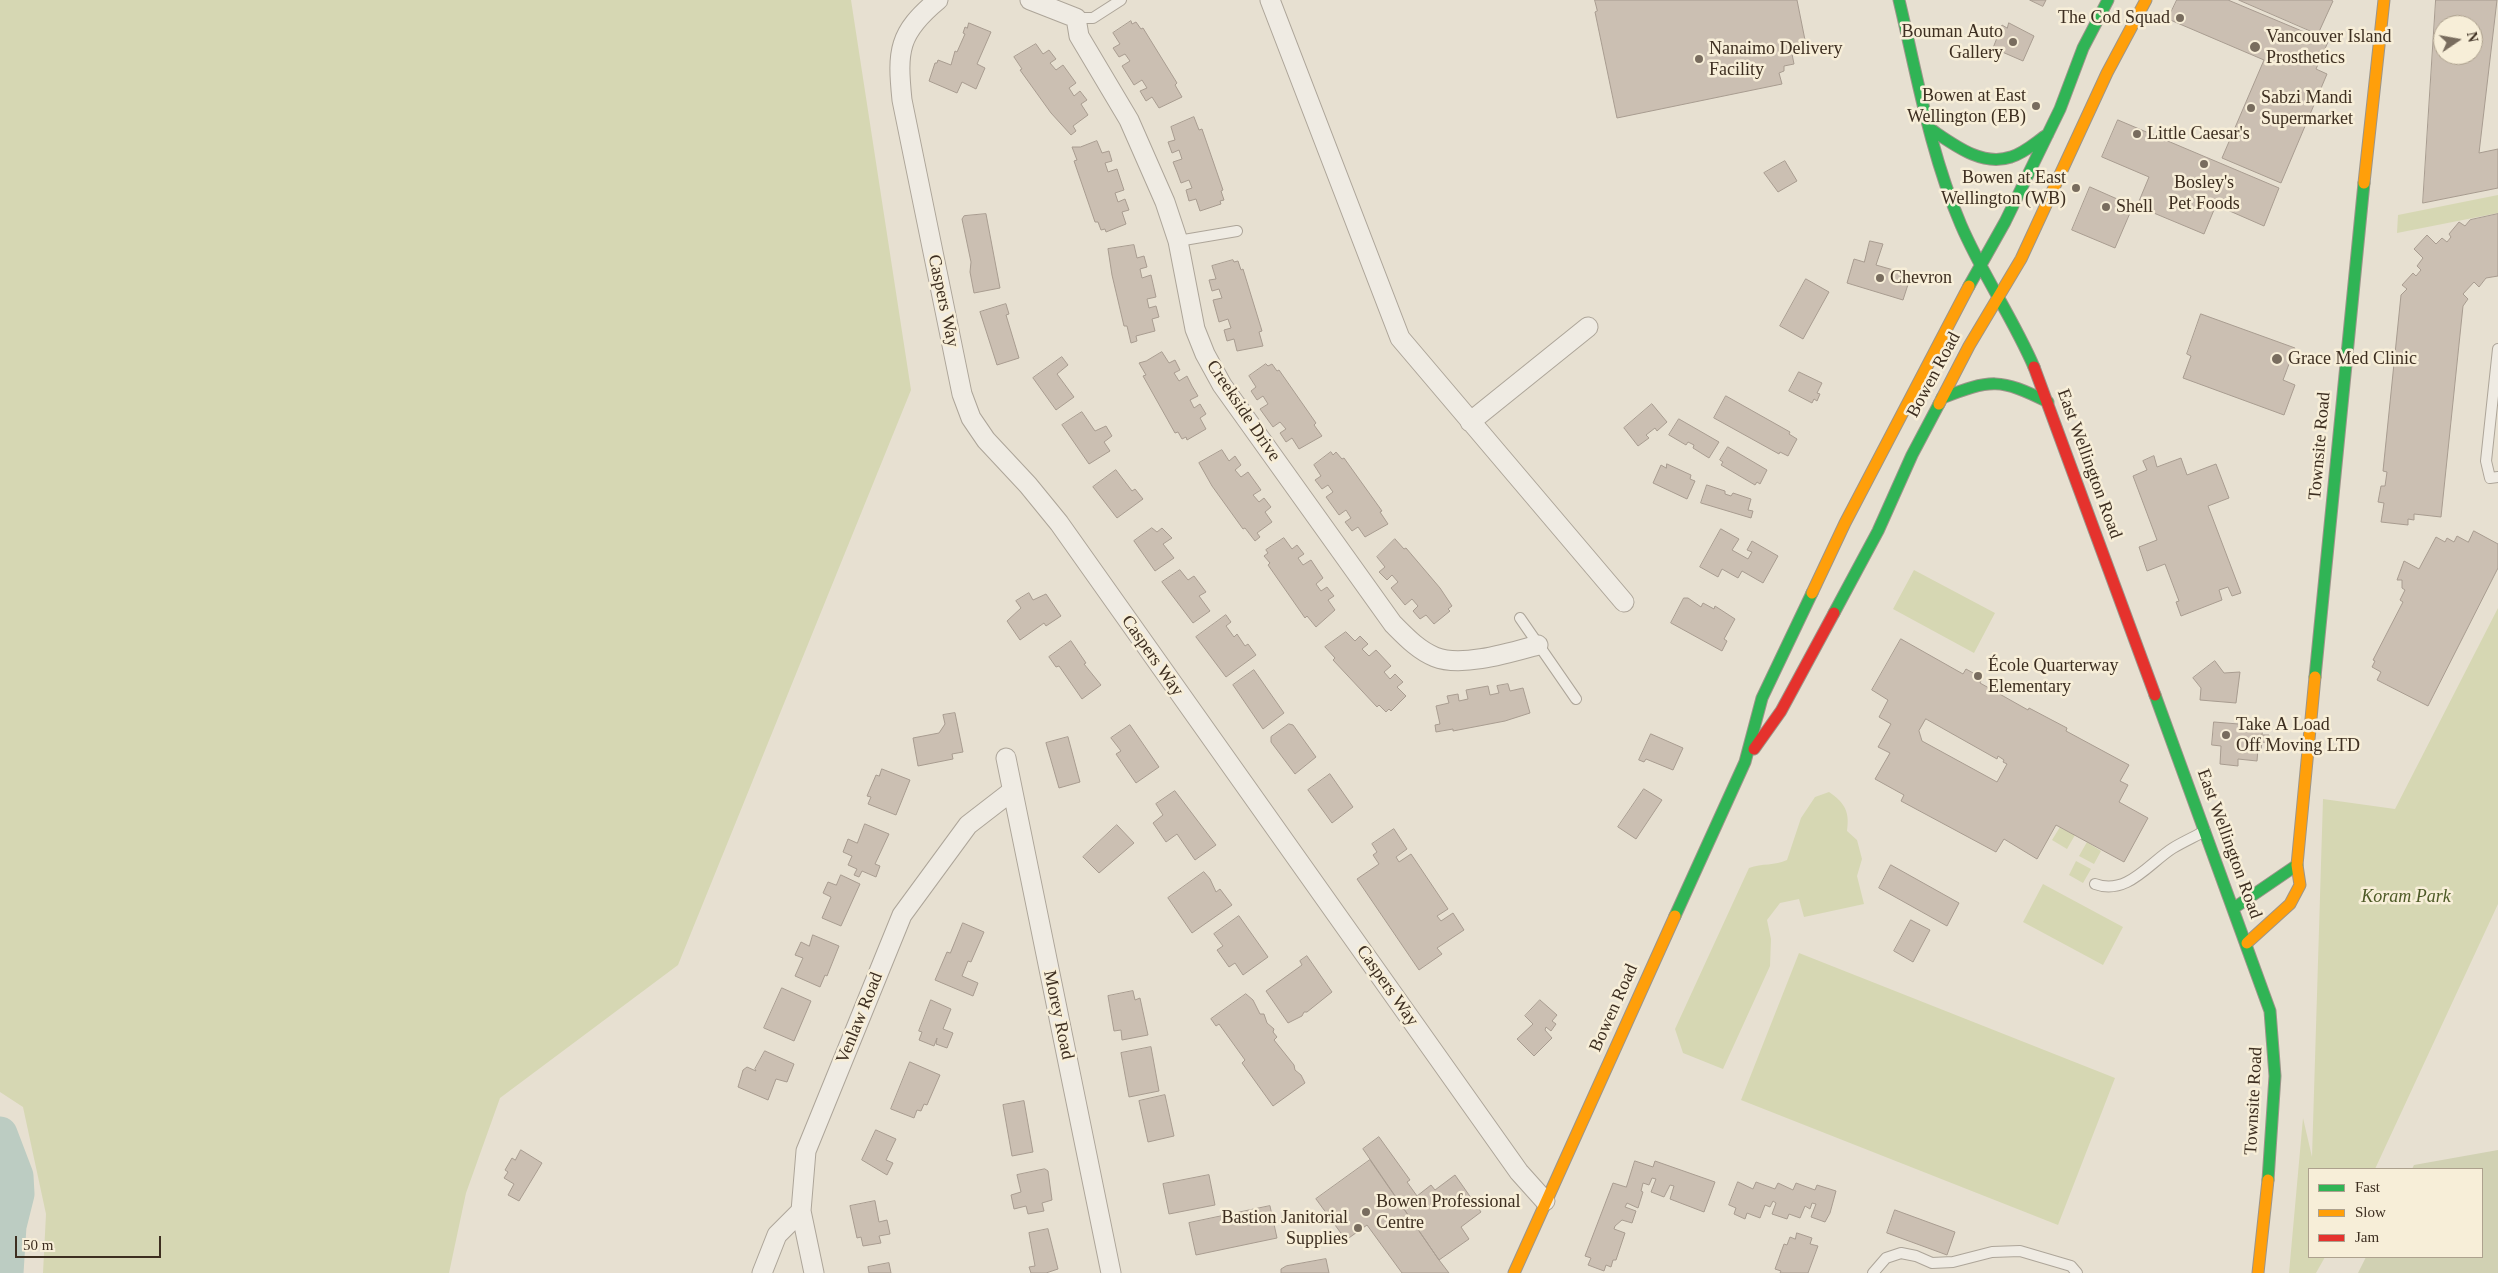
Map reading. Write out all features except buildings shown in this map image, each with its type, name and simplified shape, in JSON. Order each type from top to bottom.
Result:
[{"type":"main road","name":"East Wellington Road","points":[[1899,0],[1929,128],[1961,224],[2021,336],[2048,402],[2247,943]]},
{"type":"main road","name":"Bowen Road","points":[[1513,1271],[1745,762],[1762,698],[1849,515],[2048,134],[2083,48],[2108,0]]},
{"type":"main road","name":"Bowen Road","points":[[1745,762],[1781,711],[1878,531],[1912,455],[2021,259],[2107,73],[2146,0]]},
{"type":"main road","name":"Townsite Road","points":[[2258,1273],[2275,1092],[2275,1045],[2270,1011],[2247,943],[2290,904],[2300,885],[2297,865],[2357,242],[2384,0]]},
{"type":"main road","points":[[1929,128],[1971,154],[1986,159],[2013,156],[2048,134]]},
{"type":"main road","points":[[1942,398],[1984,382],[1996,380],[2010,383],[2048,402]]},
{"type":"main road","points":[[2234,908],[2256,894],[2280,874],[2297,865]]},
{"type":"street","name":"Caspers Way","points":[[938,0],[914,21],[900,52],[902,100],[962,394],[971,418],[986,440],[1028,485],[1058,523],[1519,1172],[1545,1201]]},
{"type":"street","points":[[1030,0],[1076,18]]},
{"type":"street","points":[[1270,0],[1400,338],[1624,602]]},
{"type":"street","name":"Creekside Drive","points":[[1076,18],[1079,36],[1140,143],[1178,241],[1195,328],[1205,354],[1222,385],[1393,624],[1415,646],[1437,658],[1489,658],[1538,645]]},
{"type":"street","points":[[1470,422],[1588,327]]},
{"type":"street","name":"Morey Road","points":[[1006,758],[1111,1273]]},
{"type":"street","name":"Venlaw Road","points":[[814,1273],[801,1211],[806,1151],[902,915],[968,825],[1012,791]]},
{"type":"street","points":[[762,1273],[777,1235],[801,1211]]},
{"type":"lane","points":[[1076,18],[1093,18],[1121,0]]},
{"type":"lane","points":[[1178,241],[1237,231]]},
{"type":"lane","points":[[2498,349],[2486,462],[2490,478],[2498,477]]},
{"type":"lane","points":[[1520,618],[1576,699]]},
{"type":"lane","points":[[2095,884],[2106,888],[2126,883],[2145,871],[2172,848],[2206,831]]},
{"type":"lane","points":[[1873,1273],[1886,1258],[1901,1253],[1916,1256],[1932,1263],[1953,1262],[1992,1252],[2020,1251],[2070,1266],[2077,1273]]},
{"type":"green space","points":[[0,0],[851,0],[911,390],[678,965],[500,1098],[466,1193],[449,1273],[43,1273],[46,1214],[23,1107],[0,1092]]},
{"type":"green space","points":[[2498,195],[2498,213],[2397,233],[2398,215]]},
{"type":"green space","points":[[1914,570],[1995,613],[1974,653],[1893,609]]},
{"type":"green space","name":"Koram Park","points":[[2498,608],[2498,904],[2375,1168],[2308,1168],[2308,1258],[2324,1258],[2316,1273],[2289,1273],[2303,1118],[2312,1157],[2323,799],[2395,809]]},
{"type":"green space","points":[[1829,792],[1843,804],[1848,818],[1847,831],[1857,840],[1862,859],[1857,876],[1864,904],[1804,917],[1799,899],[1780,903],[1767,920],[1771,939],[1770,966],[1723,1069],[1683,1053],[1675,1029],[1749,868],[1787,860],[1801,818],[1815,797]]},
{"type":"green space","points":[[2060,827],[2075,835],[2067,849],[2052,840]]},
{"type":"green space","points":[[2087,842],[2101,851],[2094,864],[2079,856]]},
{"type":"green space","points":[[2076,861],[2091,869],[2083,883],[2069,875]]},
{"type":"green space","points":[[2043,884],[2123,927],[2103,965],[2023,922]]},
{"type":"green space","points":[[1799,953],[2115,1078],[2058,1225],[1741,1100]]},
{"type":"green space","points":[[0,1147],[7,1177],[0,1222]]},
{"type":"green space","points":[[2498,1150],[2498,1273],[2358,1273],[2366,1258],[2483,1258],[2483,1168],[2412,1168],[2414,1165]]},
{"type":"waterway","points":[[0,1134],[16,1176],[17,1194],[9,1226],[6,1273]]},
{"type":"traffic: fast","points":[[1899,0],[1925,114],[1950,198],[1969,243],[2017,331],[2034,367]]},
{"type":"traffic: fast","points":[[1969,286],[2005,222],[2060,109],[2083,48],[2108,0]]},
{"type":"traffic: fast","points":[[1929,128],[1958,147],[1989,159],[2000,159],[2016,155],[2048,134]]},
{"type":"traffic: fast","points":[[2315,677],[2364,183]]},
{"type":"traffic: fast","points":[[1942,398],[1972,387],[1995,384],[2018,389],[2048,402]]},
{"type":"traffic: fast","points":[[1834,613],[1878,531],[1912,455],[1939,404]]},
{"type":"traffic: fast","points":[[1675,916],[1745,762],[1762,698],[1812,593]]},
{"type":"traffic: fast","points":[[2155,695],[2270,1011],[2275,1076],[2268,1180]]},
{"type":"traffic: fast","points":[[2234,908],[2297,865]]},
{"type":"traffic: slow","points":[[1939,404],[1969,346],[2021,259],[2107,73],[2146,0]]},
{"type":"traffic: slow","points":[[2364,183],[2384,0]]},
{"type":"traffic: slow","points":[[1812,593],[1845,523],[1969,286]]},
{"type":"traffic: slow","points":[[2247,943],[2290,904],[2300,885],[2297,865],[2315,677]]},
{"type":"traffic: slow","points":[[1514,1273],[1675,916]]},
{"type":"traffic: slow","points":[[2258,1273],[2268,1180]]},
{"type":"traffic: jam","points":[[2034,367],[2155,695]]},
{"type":"traffic: jam","points":[[1754,749],[1781,711],[1834,613]]},
{"type":"place","name":"The Cod Squad","points":[[2180,18]]},
{"type":"place","name":"Bouman Auto Gallery","points":[[2013,42]]},
{"type":"place","name":"Vancouver Island Prosthetics","points":[[2255,47]]},
{"type":"place","name":"Nanaimo Delivery Facility","points":[[1699,59]]},
{"type":"place","name":"Bowen at East Wellington (EB)","points":[[2036,106]]},
{"type":"place","name":"Sabzi Mandi Supermarket","points":[[2251,108]]},
{"type":"place","name":"Little Caesar's","points":[[2137,134]]},
{"type":"place","name":"Bosley's Pet Foods","points":[[2204,164]]},
{"type":"place","name":"Bowen at East Wellington (WB)","points":[[2076,188]]},
{"type":"place","name":"Shell","points":[[2106,207]]},
{"type":"place","name":"Chevron","points":[[1880,278]]},
{"type":"place","name":"Grace Med Clinic","points":[[2277,359]]},
{"type":"place","name":"École Quarterway Elementary","points":[[1978,676]]},
{"type":"place","name":"Take A Load Off Moving LTD","points":[[2226,735]]},
{"type":"place","name":"Bowen Professional Centre","points":[[1366,1212]]},
{"type":"place","name":"Bastion Janitorial Supplies","points":[[1358,1228]]}]
